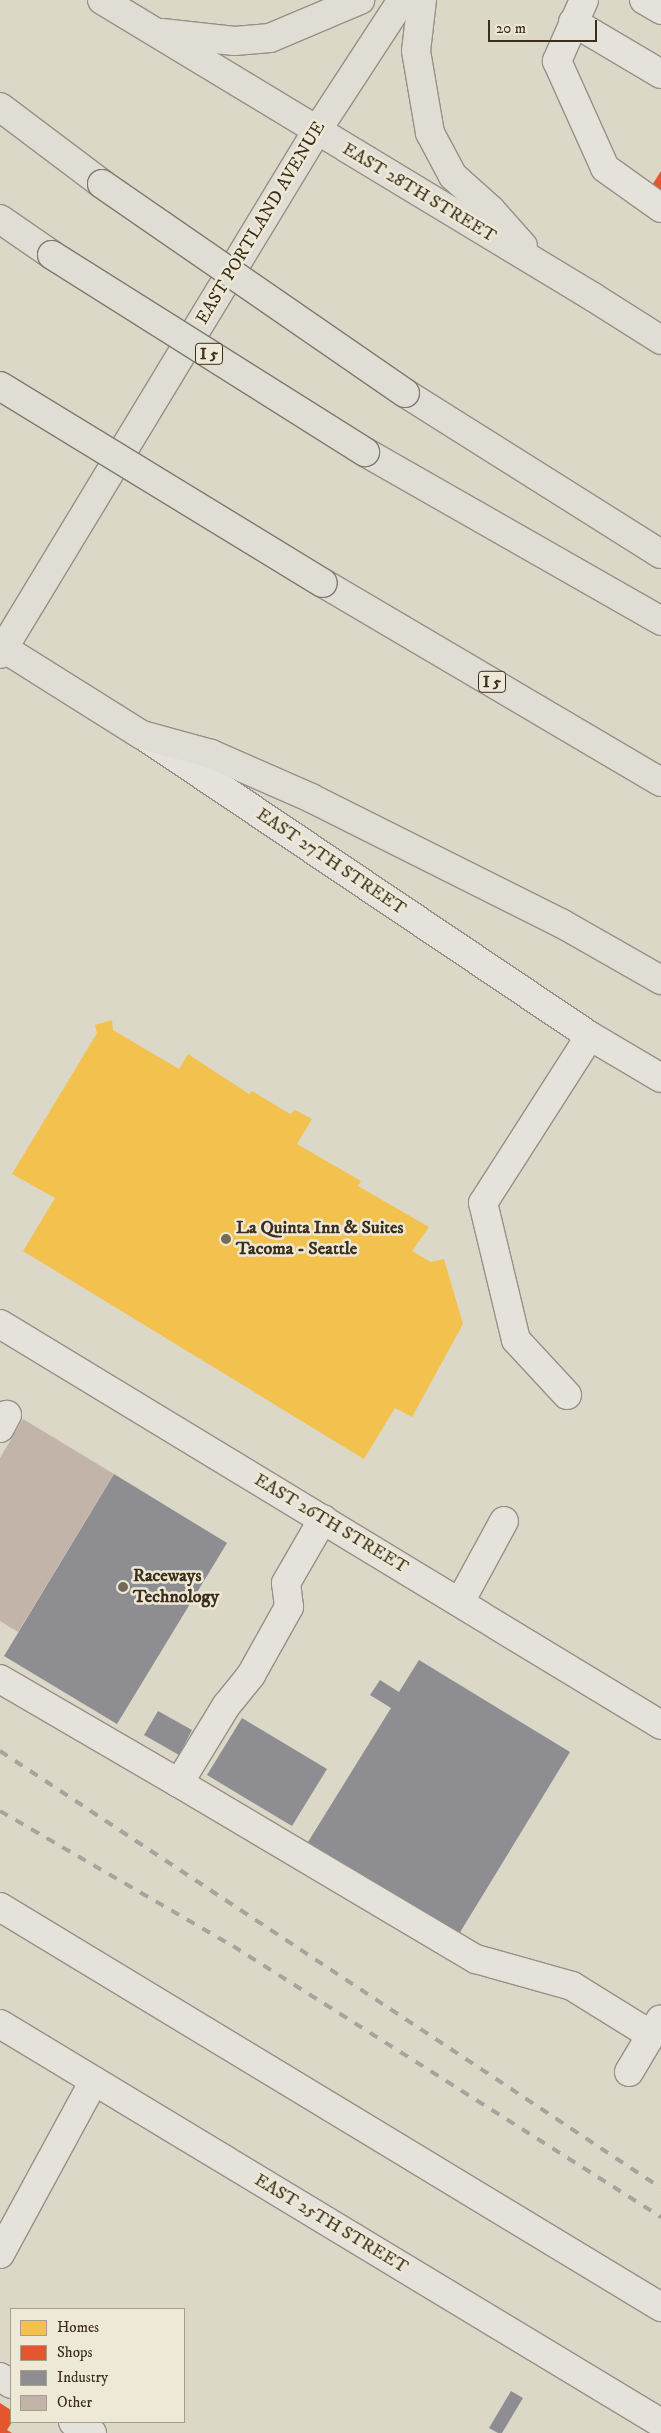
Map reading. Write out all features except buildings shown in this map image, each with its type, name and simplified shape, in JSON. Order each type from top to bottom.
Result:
[{"type":"main road","name":"EAST 28TH STREET","points":[[102,0],[316,132],[593,297]]},
{"type":"main road","points":[[155,32],[235,41],[270,38],[360,0]]},
{"type":"main road","name":"EAST PORTLAND AVENUE","points":[[1,649],[316,132],[402,0]]},
{"type":"main road","points":[[422,0],[416,51],[430,133],[453,176],[492,210],[539,264]]},
{"type":"main road","points":[[0,107],[102,184],[404,393],[661,554]]},
{"type":"main road","name":"I 5","points":[[0,218],[52,256],[365,452],[661,621]]},
{"type":"main road","points":[[593,297],[661,340]]},
{"type":"main road","name":"I 5","points":[[0,386],[323,583],[661,782]]},
{"type":"main road","name":"EAST 27TH STREET","points":[[1,649],[142,735]]},
{"type":"main road","points":[[142,735],[211,754],[311,798],[561,923],[661,980]]},
{"type":"street","points":[[644,0],[661,10]]},
{"type":"street","points":[[661,74],[579,11],[556,62],[605,168],[661,208]]},
{"type":"street","name":"EAST 28TH STREET","points":[[593,297],[661,334]]},
{"type":"street","name":"EAST 27TH STREET","points":[[142,735],[590,1036],[661,1078]]},
{"type":"street","points":[[567,1395],[516,1340],[483,1203],[590,1036]]},
{"type":"street","name":"EAST 26TH STREET","points":[[0,1324],[661,1725]]},
{"type":"street","points":[[179,1783],[226,1706],[251,1675],[289,1607],[286,1583],[323,1519]]},
{"type":"street","points":[[460,1602],[504,1520]]},
{"type":"street","points":[[0,1678],[476,1959],[572,1986],[656,2027],[629,2072]]},
{"type":"street","points":[[0,1907],[661,2307]]},
{"type":"street","name":"EAST 25TH STREET","points":[[0,2026],[661,2423]]},
{"type":"street","points":[[0,2254],[94,2081]]},
{"type":"street","points":[[75,2423],[92,2433]]},
{"type":"railway","points":[[0,1751],[661,2188]]},
{"type":"railway","points":[[0,1811],[233,1946],[661,2217]]},
{"type":"place","name":"La Quinta Inn & Suites Tacoma - Seattle","points":[[226,1239]]},
{"type":"place","name":"Raceways Technology","points":[[123,1587]]}]
